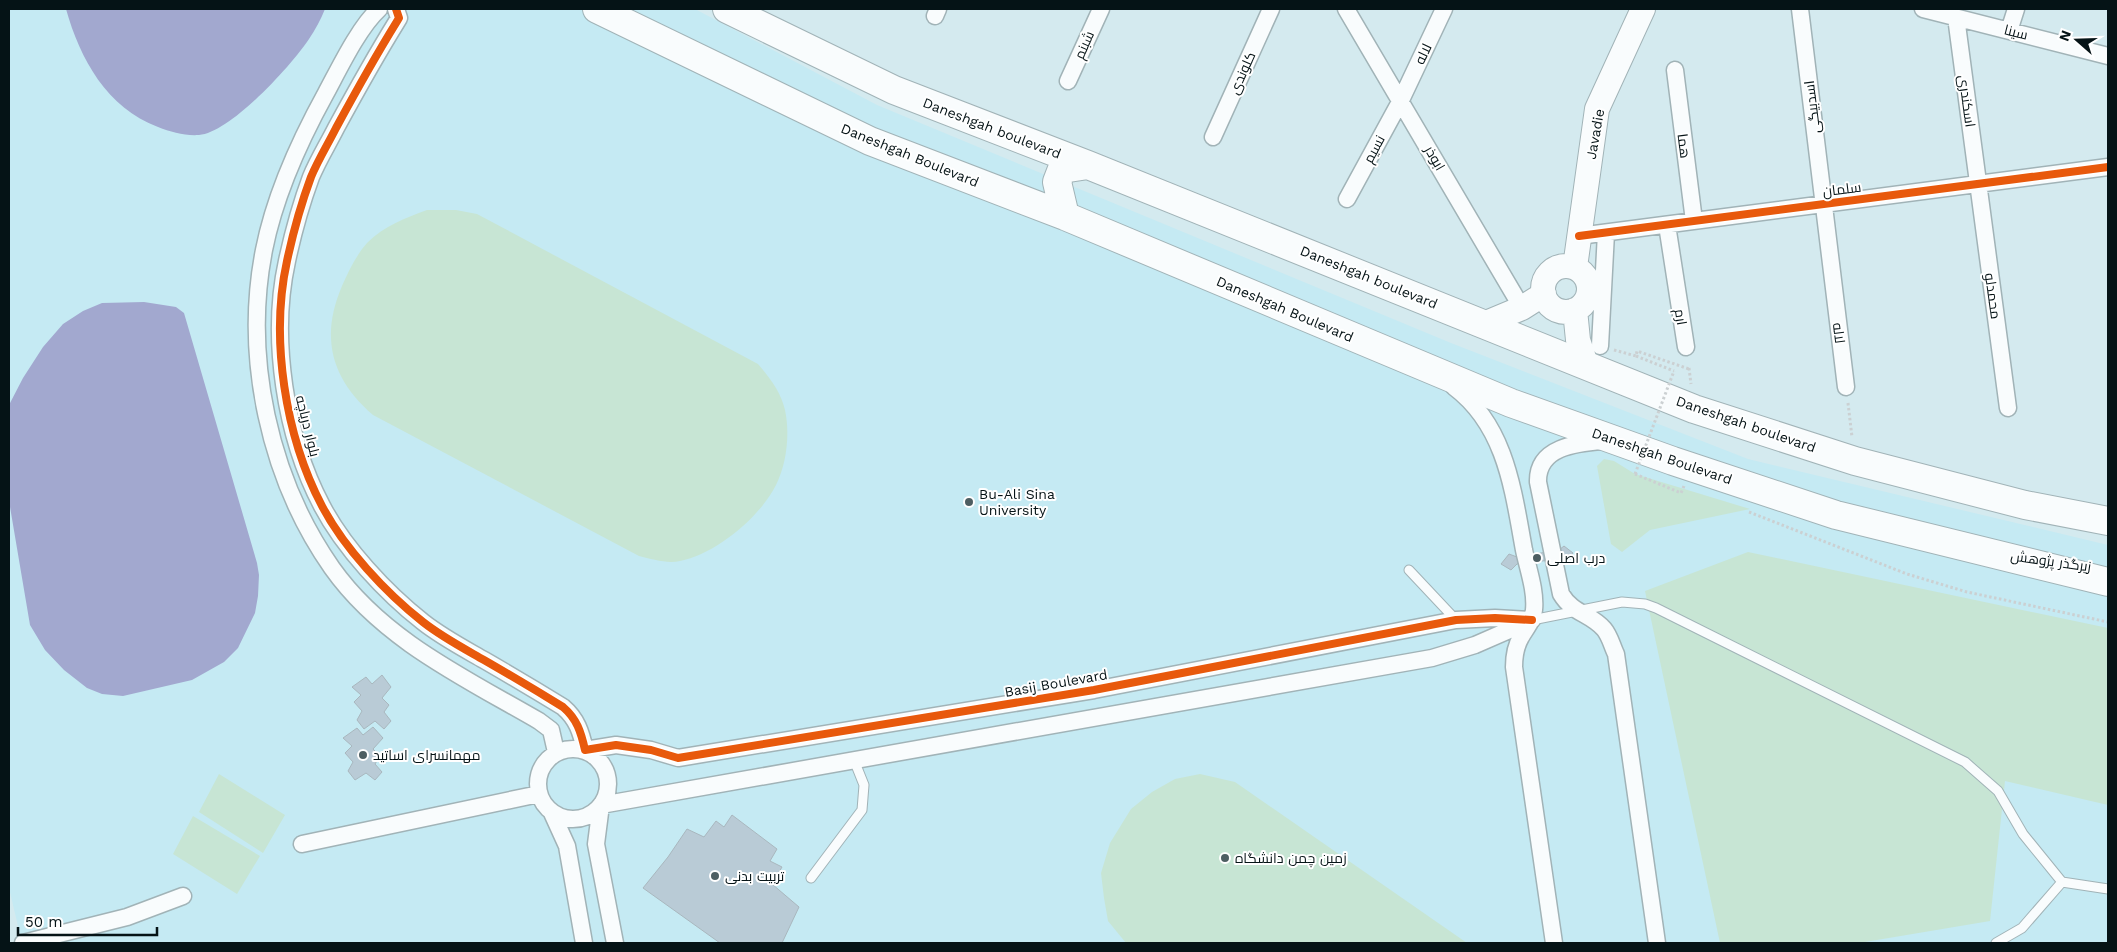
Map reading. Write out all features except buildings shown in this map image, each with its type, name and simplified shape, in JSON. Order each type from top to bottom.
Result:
[{"type":"highway","name":"Daneshgah Boulevard","points":[[597,9],[870,141],[1065,216],[1511,403],[1836,515],[1993,553]]},
{"type":"highway","name":"Daneshgah boulevard","points":[[727,9],[894,90],[1088,165],[1486,324],[1593,355],[1694,409],[1855,461],[2025,505]]},
{"type":"highway","points":[[1065,216],[1057,182],[1062,169],[1088,165]]},
{"type":"highway","points":[[2025,505],[2108,510]]},
{"type":"highway","points":[[2025,505],[2108,521]]},
{"type":"highway","points":[[1993,553],[2108,582]]},
{"type":"highway","name":"زیرگذر پژوهش","points":[[1993,553],[2108,569]]},
{"type":"main road","name":"Javadie","points":[[1575,267],[1597,109],[1643,9]]},
{"type":"main road","points":[[1565,266],[1575,267],[1584,273],[1589,283],[1589,294],[1584,304],[1575,310],[1565,312],[1556,309],[1548,303],[1544,294],[1544,284],[1548,275],[1556,268],[1565,266]]},
{"type":"main road","points":[[1486,324],[1522,308],[1544,294]]},
{"type":"main road","points":[[1575,310],[1578,340],[1593,355]]},
{"type":"street","points":[[378,9],[361,32],[319,106],[295,155],[280,191],[268,234],[260,280],[258,314],[260,375],[271,434],[284,475],[305,523],[332,569],[352,592],[380,619],[429,658],[539,721],[551,730],[556,752]]},
{"type":"street","name":"بلوار دریاچه","points":[[396,9],[398,18],[396,23],[352,97],[312,175],[286,263],[280,347],[292,426],[303,461],[322,506],[343,538],[370,571],[404,606],[443,636],[563,707],[574,716],[581,730],[585,750]]},
{"type":"street","name":"شبنم","points":[[1068,81],[1101,9]]},
{"type":"street","name":"کلوندی","points":[[1213,138],[1270,9]]},
{"type":"street","name":"ابوذر","points":[[1346,9],[1522,308]]},
{"type":"street","name":"لاله","points":[[1401,100],[1444,9]]},
{"type":"street","name":"اسدبیگی","points":[[1800,9],[1824,204]]},
{"type":"street","name":"سینا","points":[[1923,9],[2108,56]]},
{"type":"street","points":[[2009,30],[2016,9]]},
{"type":"street","name":"اسکندری","points":[[1956,17],[1978,185]]},
{"type":"street","name":"هما","points":[[1675,70],[1694,221]]},
{"type":"street","name":"نسیم","points":[[1347,199],[1401,100]]},
{"type":"street","name":"سلمان","points":[[1579,236],[2108,167]]},
{"type":"street","name":"محمدلو","points":[[1978,185],[2008,408]]},
{"type":"street","name":"لاله","points":[[1824,204],[1846,388]]},
{"type":"street","name":"ارم","points":[[1667,225],[1686,347]]},
{"type":"street","points":[[1593,355],[1606,233]]},
{"type":"street","points":[[1418,365],[1439,377],[1466,397],[1488,424],[1498,440],[1515,497],[1534,601],[1532,620],[1516,647],[1514,667],[1554,943]]},
{"type":"street","points":[[1614,440],[1562,447],[1547,457],[1537,475],[1561,594],[1566,602],[1593,620],[1605,631],[1616,654],[1657,943]]},
{"type":"street","name":"Basij Boulevard","points":[[585,750],[616,745],[651,750],[678,758],[1094,690],[1456,620],[1495,618],[1532,620]]},
{"type":"street","points":[[601,805],[1432,658],[1475,645],[1532,620]]},
{"type":"street","points":[[552,813],[568,818],[584,818],[601,805],[607,796],[609,785],[603,764],[595,755],[575,748],[556,752],[546,760],[540,770],[537,782],[539,794],[544,805],[552,813],[567,846],[584,943]]},
{"type":"street","points":[[302,844],[539,794]]},
{"type":"street","points":[[601,805],[596,844],[615,943]]},
{"type":"street","points":[[22,943],[127,917],[183,896]]},
{"type":"lane","points":[[1409,570],[1456,620]]},
{"type":"lane","points":[[1532,620],[1622,602],[1645,604],[1965,762],[1998,791],[2023,834],[2062,882],[2108,889]]},
{"type":"lane","points":[[811,878],[862,810],[864,785],[854,760]]},
{"type":"lane","points":[[1996,943],[2022,928],[2062,882]]},
{"type":"path","points":[[1686,347],[1694,409]]},
{"type":"path","points":[[1636,356],[1637,351],[1689,369]]},
{"type":"path","points":[[1593,355],[1636,356],[1674,371],[1635,474],[1681,493]]},
{"type":"path","points":[[1846,388],[1855,461]]},
{"type":"path","points":[[1629,464],[1639,468]]},
{"type":"path","points":[[1675,482],[1693,489]]},
{"type":"path","points":[[1745,510],[1907,574],[1967,592],[2108,622]]},
{"type":"shaded area","name":"Bu-Ali Sina University","points":[[9,9],[695,9],[877,105],[1451,343],[1748,459],[2108,545],[2108,943],[22,943],[9,888]]},
{"type":"shaded area","points":[[66,9],[325,9],[320,21],[301,51],[259,96],[227,123],[212,131],[194,135],[158,127],[140,119],[124,108],[98,80],[88,63],[79,46]]},
{"type":"shaded area","points":[[144,302],[176,307],[184,313],[257,563],[259,575],[258,596],[255,613],[238,648],[224,662],[192,680],[123,696],[102,694],[87,688],[64,670],[45,650],[30,625],[9,501],[9,405],[23,378],[43,347],[63,324],[83,311],[102,303]]},
{"type":"green space","points":[[427,210],[456,210],[477,214],[758,364],[781,397],[787,428],[786,448],[783,467],[776,485],[769,497],[748,521],[722,542],[694,557],[675,562],[665,562],[639,556],[373,415],[347,387],[339,372],[331,340],[335,305],[350,269],[367,243],[388,227]]},
{"type":"green space","points":[[1604,459],[1614,461],[1635,474],[1750,509],[1650,530],[1622,552],[1611,544],[1597,466]]},
{"type":"green space","points":[[1748,552],[2108,628],[2108,805],[2005,781],[1990,921],[1859,943],[1720,943],[1645,591]]},
{"type":"green space","points":[[219,774],[285,815],[263,853],[199,812]]},
{"type":"green space","name":"زمین چمن دانشگاه","points":[[1200,774],[1235,782],[1467,943],[1126,943],[1108,921],[1104,898],[1101,873],[1110,843],[1131,809],[1152,792],[1175,779]]},
{"type":"green space","points":[[193,816],[260,856],[237,894],[173,854]]},
{"type":"cycle path","points":[[396,9],[399,18],[358,88],[311,177],[295,229],[282,291],[280,322],[284,386],[290,418],[309,479],[322,506],[342,538],[367,569],[395,598],[430,627],[563,707],[578,726],[585,750],[616,745],[651,750],[678,758],[1094,690],[1456,620],[1495,618],[1532,620]]},
{"type":"cycle path","points":[[1579,236],[2108,167]]},
{"type":"place","name":"Bu-Ali Sina University","points":[[969,502]]},
{"type":"place","name":"درب اصلی","points":[[1537,558]]},
{"type":"place","name":"مهمانسرای اساتید","points":[[363,755]]},
{"type":"place","name":"زمین چمن دانشگاه","points":[[1225,858]]},
{"type":"place","name":"تربیت بدنی","points":[[715,876]]}]
